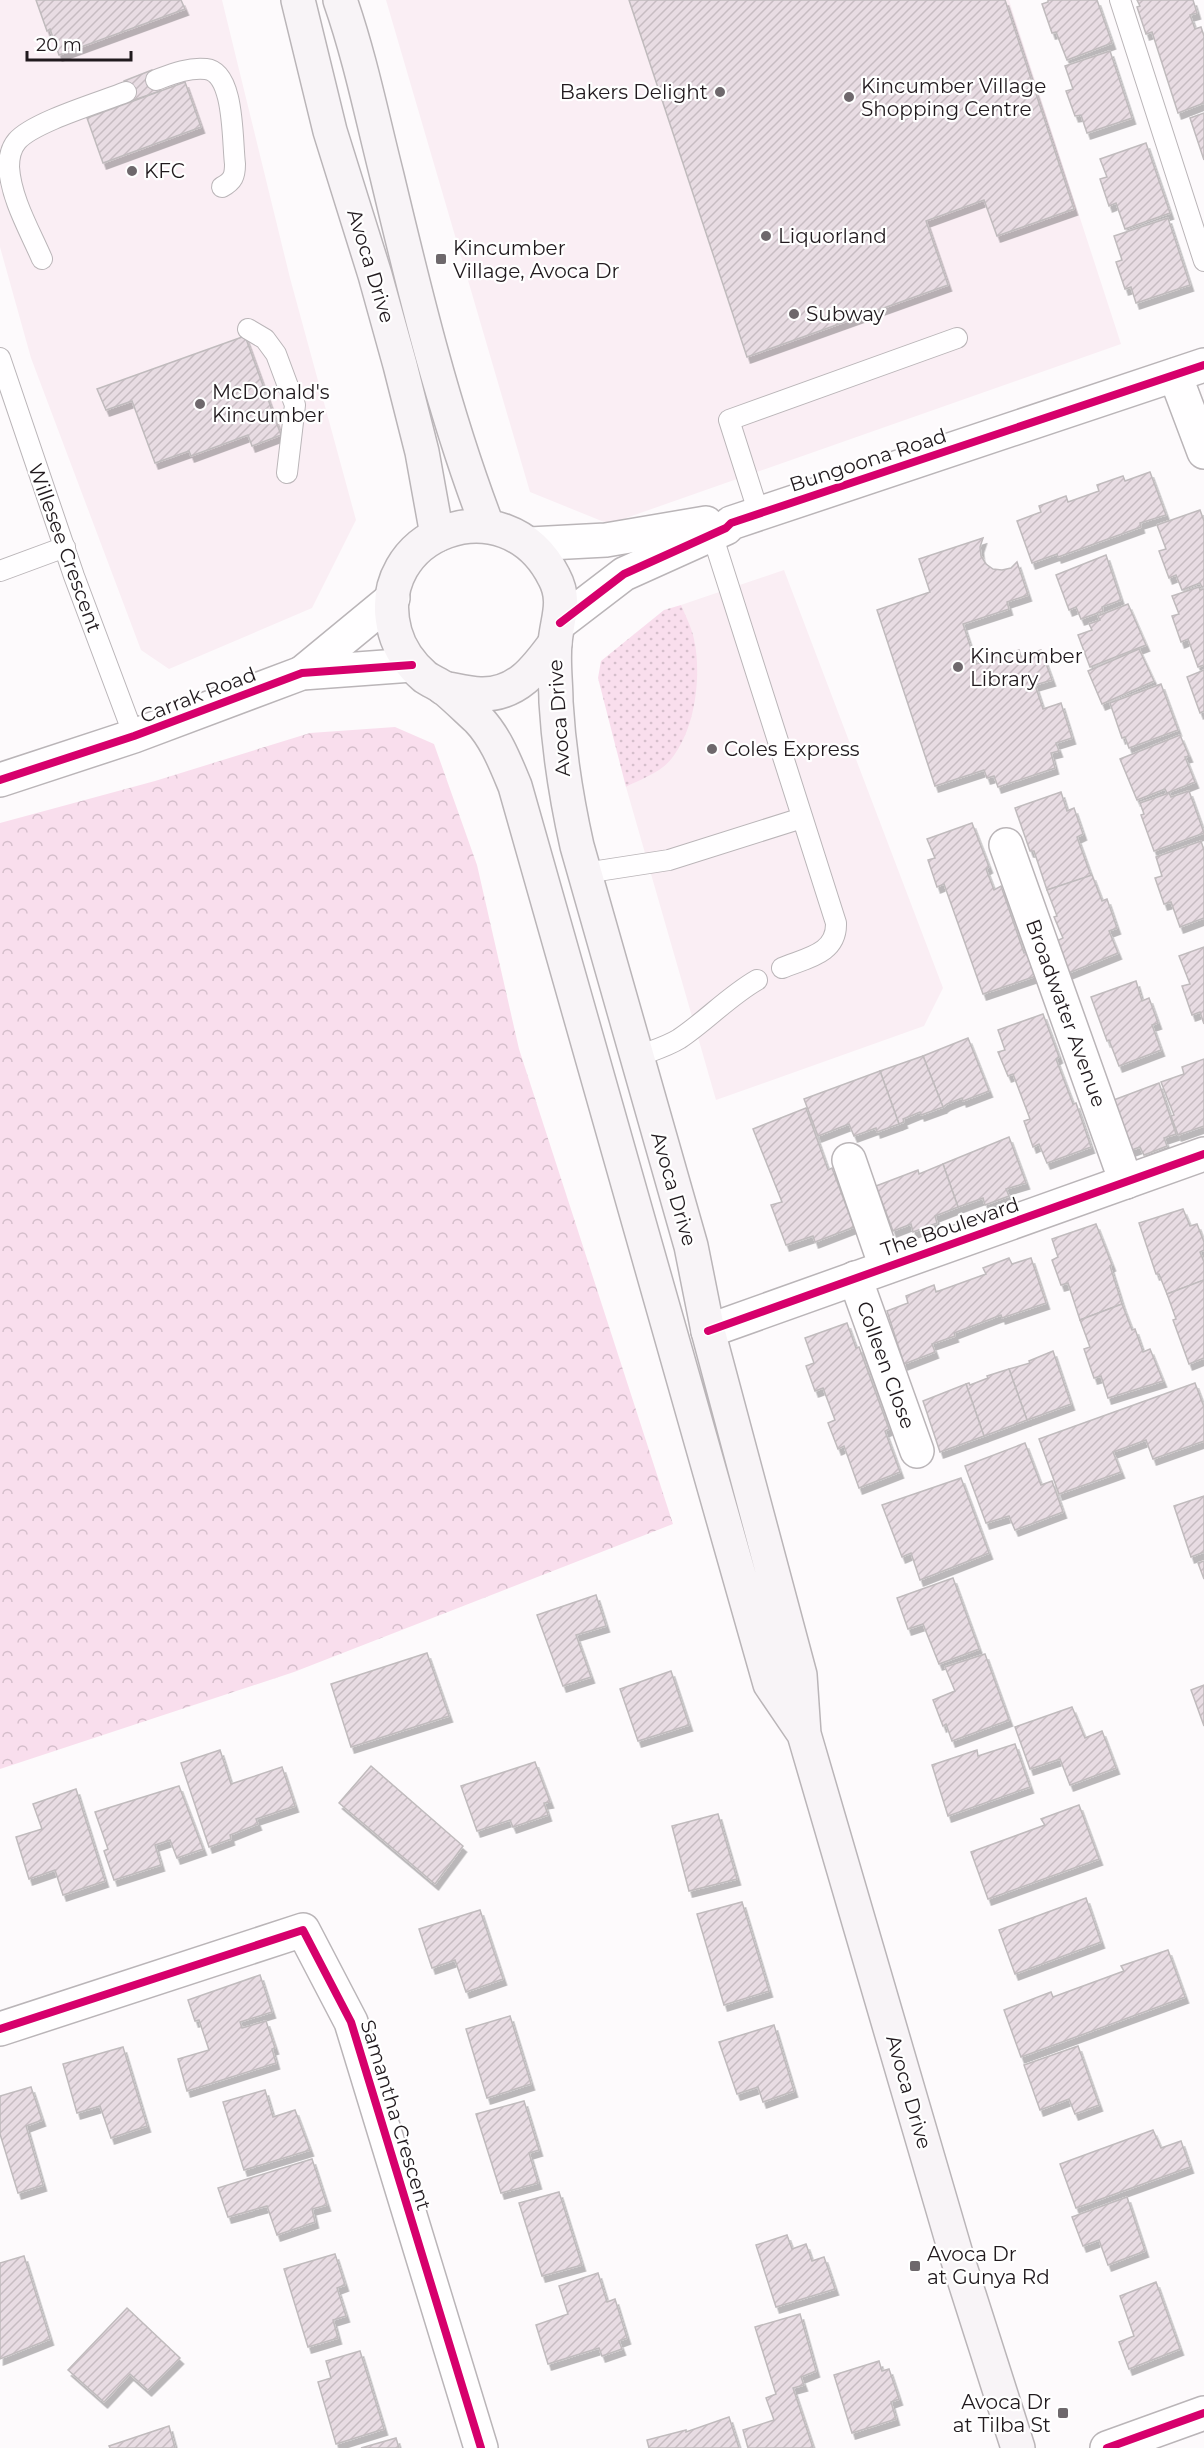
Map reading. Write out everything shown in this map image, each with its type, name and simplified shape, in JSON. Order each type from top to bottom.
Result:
[{"type":"main road","name":"Avoca Drive","points":[[298,0],[330,131],[375,275],[400,365],[422,452],[437,535]]},
{"type":"main road","name":"Avoca Drive","points":[[340,0],[359,66],[405,252],[463,463],[487,525]]},
{"type":"main road","name":"Avoca Drive","points":[[804,1734],[770,1684],[515,786],[499,747],[479,721],[443,688],[426,678],[412,665],[395,633],[392,616],[393,598],[400,572],[416,550],[437,535],[461,526],[487,525],[510,532],[530,544],[545,560],[556,579],[561,601],[557,633],[556,704],[564,787],[585,873],[691,1246],[708,1332],[800,1675],[804,1734],[953,2242],[1018,2448]]},
{"type":"main road","name":"Avoca Drive","points":[[443,688],[481,694],[516,685],[532,674],[557,633]]},
{"type":"street","name":"Bungoona Road","points":[[557,633],[624,574],[734,524],[1190,370]]},
{"type":"street","points":[[1190,370],[1204,452]]},
{"type":"street","name":"Bungoona Road","points":[[530,544],[606,540],[725,519],[734,524]]},
{"type":"street","name":"Carrak Road","points":[[302,674],[393,598]]},
{"type":"street","name":"Carrak Road","points":[[0,780],[134,736],[302,674],[412,665]]},
{"type":"street","name":"Broadwater Avenue","points":[[1006,845],[1126,1182]]},
{"type":"street","name":"The Boulevard","points":[[708,1332],[1204,1154]]},
{"type":"street","points":[[849,1160],[886,1267]]},
{"type":"street","name":"Colleen Close","points":[[855,1278],[917,1451]]},
{"type":"street","name":"Samantha Crescent","points":[[0,2029],[303,1930],[351,2022],[481,2448]]},
{"type":"street","points":[[1107,2448],[1204,2414]]},
{"type":"lane","points":[[1120,0],[1204,261]]},
{"type":"lane","points":[[156,80],[178,72],[207,69],[217,73],[226,87],[235,176],[231,182],[222,187]]},
{"type":"lane","points":[[42,259],[21,210],[9,167],[10,155],[17,141],[29,131],[126,92]]},
{"type":"lane","points":[[248,329],[265,339],[276,354],[295,405],[287,473]]},
{"type":"lane","points":[[782,968],[826,949],[835,939],[836,923],[802,818],[734,524],[729,420],[957,338]]},
{"type":"lane","name":"Willesee Crescent","points":[[0,358],[64,547],[134,736]]},
{"type":"lane","points":[[0,570],[64,547]]},
{"type":"lane","points":[[585,873],[669,860],[802,818]]},
{"type":"lane","points":[[636,1056],[669,1045],[681,1038],[738,991],[757,980]]},
{"type":"shaded area","points":[[0,0],[222,0],[290,278],[356,520],[312,608],[169,669],[141,650],[31,358],[0,247]]},
{"type":"shaded area","points":[[386,0],[1009,0],[1121,344],[609,524],[530,492]]},
{"type":"shaded area","points":[[784,570],[943,988],[924,1026],[716,1100],[626,787],[655,772],[695,643],[681,605]]},
{"type":"green space","points":[[681,605],[693,634],[697,658],[696,688],[691,718],[680,746],[668,763],[626,787],[598,678],[601,661],[664,610]]},
{"type":"green space","points":[[395,727],[434,744],[477,865],[519,1049],[673,1524],[294,1672],[0,1769],[0,823],[155,781],[310,733]]},
{"type":"building","points":[[36,0],[181,0],[185,9],[59,55],[50,29],[47,31]]},
{"type":"building","name":"Kincumber Village Shopping Centre","points":[[629,0],[1005,0],[1074,209],[997,236],[984,200],[926,221],[948,285],[747,357]]},
{"type":"building","points":[[1048,0],[1097,0],[1112,43],[1067,60],[1056,32],[1052,33],[1042,4]]},
{"type":"building","points":[[1137,0],[1193,0],[1197,13],[1190,15],[1195,29],[1201,27],[1204,36],[1204,103],[1178,113],[1152,32],[1146,34]]},
{"type":"building","points":[[1110,51],[1132,118],[1087,133],[1081,115],[1075,116],[1066,91],[1073,89],[1065,66]]},
{"type":"building","points":[[152,70],[160,91],[131,101],[124,81]]},
{"type":"building","points":[[185,82],[201,127],[103,163],[87,118]]},
{"type":"building","points":[[1204,113],[1204,160],[1190,118]]},
{"type":"building","points":[[1146,143],[1170,213],[1125,229],[1116,203],[1109,206],[1100,179],[1107,177],[1100,159]]},
{"type":"building","points":[[1168,218],[1190,285],[1136,303],[1131,287],[1125,289],[1116,262],[1122,260],[1114,236]]},
{"type":"building","points":[[245,336],[281,435],[252,446],[248,435],[191,456],[189,451],[155,463],[132,401],[106,410],[97,389]]},
{"type":"building","points":[[1150,472],[1166,515],[1140,523],[1141,527],[1058,557],[1057,554],[1032,563],[1017,521],[1041,512],[1039,506],[1066,496],[1068,502],[1099,491],[1097,485],[1123,476],[1125,481]]},
{"type":"building","points":[[1200,510],[1204,521],[1204,586],[1202,587],[1200,583],[1182,590],[1176,575],[1169,578],[1159,551],[1166,549],[1157,525]]},
{"type":"building","points":[[983,538],[980,547],[981,556],[986,564],[993,569],[1002,570],[1011,568],[1017,562],[1028,595],[1007,602],[1009,609],[963,624],[976,664],[1019,650],[1021,657],[1041,650],[1052,680],[1035,685],[1043,709],[1061,703],[1072,738],[1056,743],[1059,751],[1051,753],[1055,768],[998,787],[994,776],[987,778],[984,770],[935,786],[877,610],[930,592],[919,559]]},
{"type":"building","points":[[1106,555],[1121,600],[1102,607],[1103,611],[1081,619],[1076,607],[1069,610],[1056,575]]},
{"type":"building","points":[[1199,587],[1200,590],[1204,589],[1204,665],[1198,667],[1188,639],[1181,642],[1172,616],[1179,614],[1172,596]]},
{"type":"building","points":[[1128,604],[1146,645],[1090,667],[1078,635],[1092,630],[1089,624],[1100,620],[1098,616]]},
{"type":"building","points":[[1139,649],[1154,681],[1102,704],[1088,671]]},
{"type":"building","points":[[1204,670],[1204,711],[1200,713],[1187,677]]},
{"type":"building","points":[[1161,684],[1178,730],[1129,748],[1125,737],[1122,738],[1110,703]]},
{"type":"building","points":[[1180,735],[1189,756],[1185,757],[1195,782],[1167,793],[1165,789],[1137,800],[1120,759]]},
{"type":"building","points":[[1189,791],[1204,833],[1154,851],[1141,815],[1144,814],[1140,803],[1169,793],[1171,797]]},
{"type":"building","points":[[1061,792],[1067,811],[1074,808],[1083,834],[1077,837],[1091,876],[1047,890],[1034,851],[1030,851],[1015,808]]},
{"type":"building","points":[[972,823],[989,867],[986,869],[994,890],[1001,886],[1024,953],[1026,952],[1036,976],[983,994],[944,884],[937,887],[928,860],[935,858],[927,839]]},
{"type":"building","points":[[1201,841],[1204,850],[1204,918],[1180,927],[1171,902],[1164,904],[1155,878],[1162,876],[1156,857]]},
{"type":"building","points":[[1092,875],[1102,901],[1107,899],[1117,928],[1109,931],[1118,953],[1066,974],[1055,942],[1063,938],[1054,917],[1057,916],[1047,890]]},
{"type":"building","points":[[1204,947],[1204,1024],[1200,1012],[1192,1015],[1182,986],[1190,984],[1179,956]]},
{"type":"building","points":[[1136,981],[1142,1001],[1149,998],[1158,1023],[1152,1025],[1161,1050],[1119,1066],[1091,997]]},
{"type":"building","points":[[1043,1014],[1059,1057],[1056,1059],[1073,1104],[1076,1103],[1091,1147],[1047,1163],[1039,1144],[1033,1147],[1024,1121],[1030,1119],[1013,1074],[1008,1076],[998,1052],[1005,1050],[998,1030]]},
{"type":"building","points":[[968,1038],[989,1091],[963,1101],[962,1098],[943,1107],[923,1056]]},
{"type":"building","points":[[923,1056],[943,1107],[921,1115],[920,1112],[903,1119],[904,1122],[899,1124],[880,1071]]},
{"type":"building","points":[[1204,1059],[1204,1126],[1178,1135],[1171,1116],[1174,1115],[1161,1082],[1184,1074],[1182,1067]]},
{"type":"building","points":[[880,1071],[899,1124],[877,1132],[876,1128],[854,1136],[849,1124],[818,1136],[804,1099]]},
{"type":"building","points":[[1159,1083],[1176,1134],[1164,1138],[1167,1146],[1144,1155],[1140,1147],[1129,1151],[1111,1101]]},
{"type":"building","points":[[806,1108],[828,1170],[832,1168],[854,1227],[815,1242],[813,1236],[786,1245],[771,1205],[782,1202],[753,1129]]},
{"type":"building","points":[[1009,1137],[1026,1183],[1006,1189],[1009,1196],[985,1205],[983,1198],[958,1207],[943,1164]]},
{"type":"building","points":[[943,1164],[958,1207],[935,1216],[937,1223],[913,1232],[911,1224],[893,1231],[876,1186],[918,1170],[919,1174]]},
{"type":"building","points":[[1183,1209],[1190,1226],[1197,1224],[1204,1242],[1204,1250],[1200,1252],[1204,1262],[1204,1280],[1167,1294],[1159,1274],[1156,1274],[1139,1223]]},
{"type":"building","points":[[1096,1224],[1112,1265],[1110,1266],[1122,1304],[1080,1320],[1068,1283],[1061,1285],[1052,1260],[1058,1257],[1052,1239]]},
{"type":"building","points":[[1009,1258],[1012,1264],[1031,1258],[1046,1303],[1002,1318],[1001,1315],[954,1333],[955,1336],[932,1344],[935,1352],[904,1364],[887,1311],[908,1303],[906,1296],[934,1285],[936,1292],[986,1274],[983,1268]]},
{"type":"building","points":[[1204,1280],[1204,1358],[1189,1364],[1173,1320],[1176,1319],[1167,1294]]},
{"type":"building","points":[[1122,1304],[1132,1330],[1135,1329],[1143,1352],[1150,1349],[1163,1381],[1108,1398],[1101,1376],[1094,1378],[1084,1349],[1090,1347],[1080,1320]]},
{"type":"building","points":[[847,1323],[856,1348],[859,1347],[889,1429],[885,1431],[900,1472],[859,1488],[844,1446],[838,1449],[828,1423],[835,1420],[823,1388],[815,1391],[806,1366],[814,1363],[805,1338]]},
{"type":"building","points":[[1053,1351],[1071,1404],[1027,1420],[1009,1369],[1030,1363],[1029,1361]]},
{"type":"building","points":[[1009,1369],[1027,1420],[984,1436],[966,1384],[970,1385],[988,1378],[987,1376]]},
{"type":"building","points":[[1195,1383],[1204,1407],[1204,1441],[1153,1459],[1146,1440],[1113,1452],[1121,1472],[1059,1494],[1039,1439]]},
{"type":"building","points":[[966,1384],[984,1436],[940,1452],[923,1401]]},
{"type":"building","points":[[1025,1443],[1041,1485],[1052,1481],[1063,1512],[1015,1530],[1009,1516],[986,1523],[965,1466]]},
{"type":"building","points":[[961,1478],[989,1553],[920,1580],[911,1553],[902,1557],[882,1505]]},
{"type":"building","points":[[1204,1496],[1204,1552],[1191,1557],[1174,1506]]},
{"type":"building","points":[[1204,1561],[1204,1579],[1198,1563]]},
{"type":"building","points":[[953,1578],[979,1649],[939,1664],[923,1624],[908,1629],[897,1598]]},
{"type":"building","points":[[596,1595],[606,1626],[576,1635],[591,1677],[563,1686],[537,1615]]},
{"type":"building","points":[[427,1653],[449,1716],[351,1747],[331,1684]]},
{"type":"building","points":[[985,1654],[1009,1720],[952,1741],[946,1724],[943,1726],[933,1700],[955,1691],[945,1667]]},
{"type":"building","points":[[671,1671],[689,1725],[638,1741],[620,1689]]},
{"type":"building","points":[[1204,1685],[1204,1726],[1191,1690]]},
{"type":"building","points":[[1072,1707],[1085,1738],[1102,1731],[1116,1768],[1070,1785],[1060,1759],[1030,1769],[1015,1727]]},
{"type":"building","points":[[1015,1744],[1030,1787],[948,1816],[932,1765],[977,1750],[978,1756]]},
{"type":"building","points":[[220,1750],[231,1784],[282,1767],[295,1806],[256,1819],[258,1824],[230,1835],[231,1839],[209,1847],[181,1763]]},
{"type":"building","points":[[535,1762],[550,1802],[544,1803],[548,1815],[513,1827],[510,1820],[477,1831],[461,1786]]},
{"type":"building","points":[[371,1766],[463,1846],[435,1884],[339,1803]]},
{"type":"building","points":[[179,1786],[203,1849],[177,1858],[170,1840],[155,1845],[161,1865],[114,1880],[104,1851],[108,1849],[95,1812]]},
{"type":"building","points":[[76,1789],[105,1881],[63,1895],[55,1870],[29,1879],[16,1837],[42,1829],[33,1804]]},
{"type":"building","points":[[1079,1805],[1099,1859],[988,1899],[971,1852],[1045,1825],[1041,1819]]},
{"type":"building","points":[[718,1814],[737,1879],[689,1891],[672,1826]]},
{"type":"building","points":[[1086,1898],[1101,1942],[1015,1974],[999,1930]]},
{"type":"building","points":[[742,1902],[769,1991],[724,2005],[697,1914]]},
{"type":"building","points":[[480,1910],[503,1979],[466,1992],[455,1960],[432,1968],[419,1929]]},
{"type":"building","points":[[1168,1950],[1185,1997],[1021,2057],[1004,2010],[1051,1992],[1053,1997],[1124,1971],[1121,1966]]},
{"type":"building","points":[[260,1975],[272,2012],[240,2022],[242,2028],[266,2021],[275,2048],[272,2049],[276,2063],[187,2091],[178,2059],[209,2050],[199,2020],[195,2021],[188,2000]]},
{"type":"building","points":[[510,2016],[531,2084],[487,2098],[466,2029]]},
{"type":"building","points":[[774,2025],[794,2091],[763,2102],[758,2087],[737,2094],[719,2042]]},
{"type":"building","points":[[1078,2046],[1099,2105],[1075,2114],[1069,2099],[1040,2110],[1024,2065]]},
{"type":"building","points":[[123,2047],[147,2126],[111,2138],[100,2106],[77,2113],[63,2064]]},
{"type":"building","points":[[31,2087],[42,2120],[26,2126],[43,2185],[18,2193],[0,2134],[0,2096]]},
{"type":"building","points":[[265,2090],[273,2117],[295,2110],[310,2150],[244,2170],[223,2102]]},
{"type":"building","points":[[524,2101],[539,2150],[529,2153],[538,2183],[501,2193],[476,2114]]},
{"type":"building","points":[[1153,2130],[1161,2148],[1181,2141],[1190,2167],[1076,2208],[1060,2164]]},
{"type":"building","points":[[312,2159],[327,2205],[312,2209],[315,2222],[277,2235],[267,2206],[228,2217],[218,2188]]},
{"type":"building","points":[[559,2192],[582,2265],[542,2276],[519,2203]]},
{"type":"building","points":[[1127,2197],[1145,2251],[1108,2265],[1099,2240],[1083,2246],[1072,2217]]},
{"type":"building","points":[[787,2235],[792,2249],[806,2244],[812,2261],[824,2257],[835,2289],[776,2307],[756,2245]]},
{"type":"building","points":[[335,2254],[345,2285],[337,2288],[346,2316],[333,2320],[338,2338],[308,2347],[284,2269]]},
{"type":"building","points":[[24,2256],[50,2339],[0,2359],[0,2263]]},
{"type":"building","points":[[598,2273],[607,2302],[615,2299],[627,2338],[619,2341],[622,2349],[602,2356],[599,2348],[548,2364],[536,2325],[568,2314],[559,2286]]},
{"type":"building","points":[[1156,2282],[1180,2349],[1129,2369],[1119,2342],[1134,2336],[1120,2296]]},
{"type":"building","points":[[127,2308],[180,2358],[148,2390],[130,2374],[104,2402],[68,2370]]},
{"type":"building","points":[[800,2314],[816,2371],[801,2377],[804,2385],[793,2388],[813,2448],[748,2448],[743,2430],[774,2420],[766,2398],[776,2394],[755,2327]]},
{"type":"building","points":[[360,2351],[384,2429],[336,2444],[318,2382],[331,2378],[326,2361]]},
{"type":"building","points":[[879,2361],[882,2371],[889,2369],[899,2399],[891,2402],[896,2419],[852,2433],[834,2375]]},
{"type":"building","points":[[729,2417],[739,2448],[649,2448],[647,2440],[686,2430],[686,2432]]},
{"type":"building","points":[[169,2426],[175,2448],[110,2448],[109,2446]]},
{"type":"building","points":[[396,2438],[399,2448],[361,2448]]},
{"type":"cycle path","points":[[560,623],[624,574],[726,528],[731,523],[1204,365]]},
{"type":"cycle path","points":[[0,780],[134,736],[302,673],[412,665]]},
{"type":"cycle path","points":[[708,1331],[1204,1154]]},
{"type":"cycle path","points":[[0,2029],[303,1930],[351,2022],[481,2448]]},
{"type":"cycle path","points":[[1107,2448],[1204,2413]]},
{"type":"place","name":"Bakers Delight","points":[[720,92]]},
{"type":"place","name":"Kincumber Village Shopping Centre","points":[[849,97]]},
{"type":"place","name":"KFC","points":[[132,171]]},
{"type":"place","name":"Liquorland","points":[[766,236]]},
{"type":"place","name":"Kincumber Village, Avoca Dr","points":[[441,259]]},
{"type":"place","name":"Subway","points":[[794,314]]},
{"type":"place","name":"McDonald's Kincumber","points":[[200,404]]},
{"type":"place","name":"Kincumber Library","points":[[958,667]]},
{"type":"place","name":"Coles Express","points":[[712,749]]},
{"type":"place","name":"Avoca Dr at Gunya Rd","points":[[915,2266]]},
{"type":"place","name":"Avoca Dr at Tilba St","points":[[1063,2413]]}]
